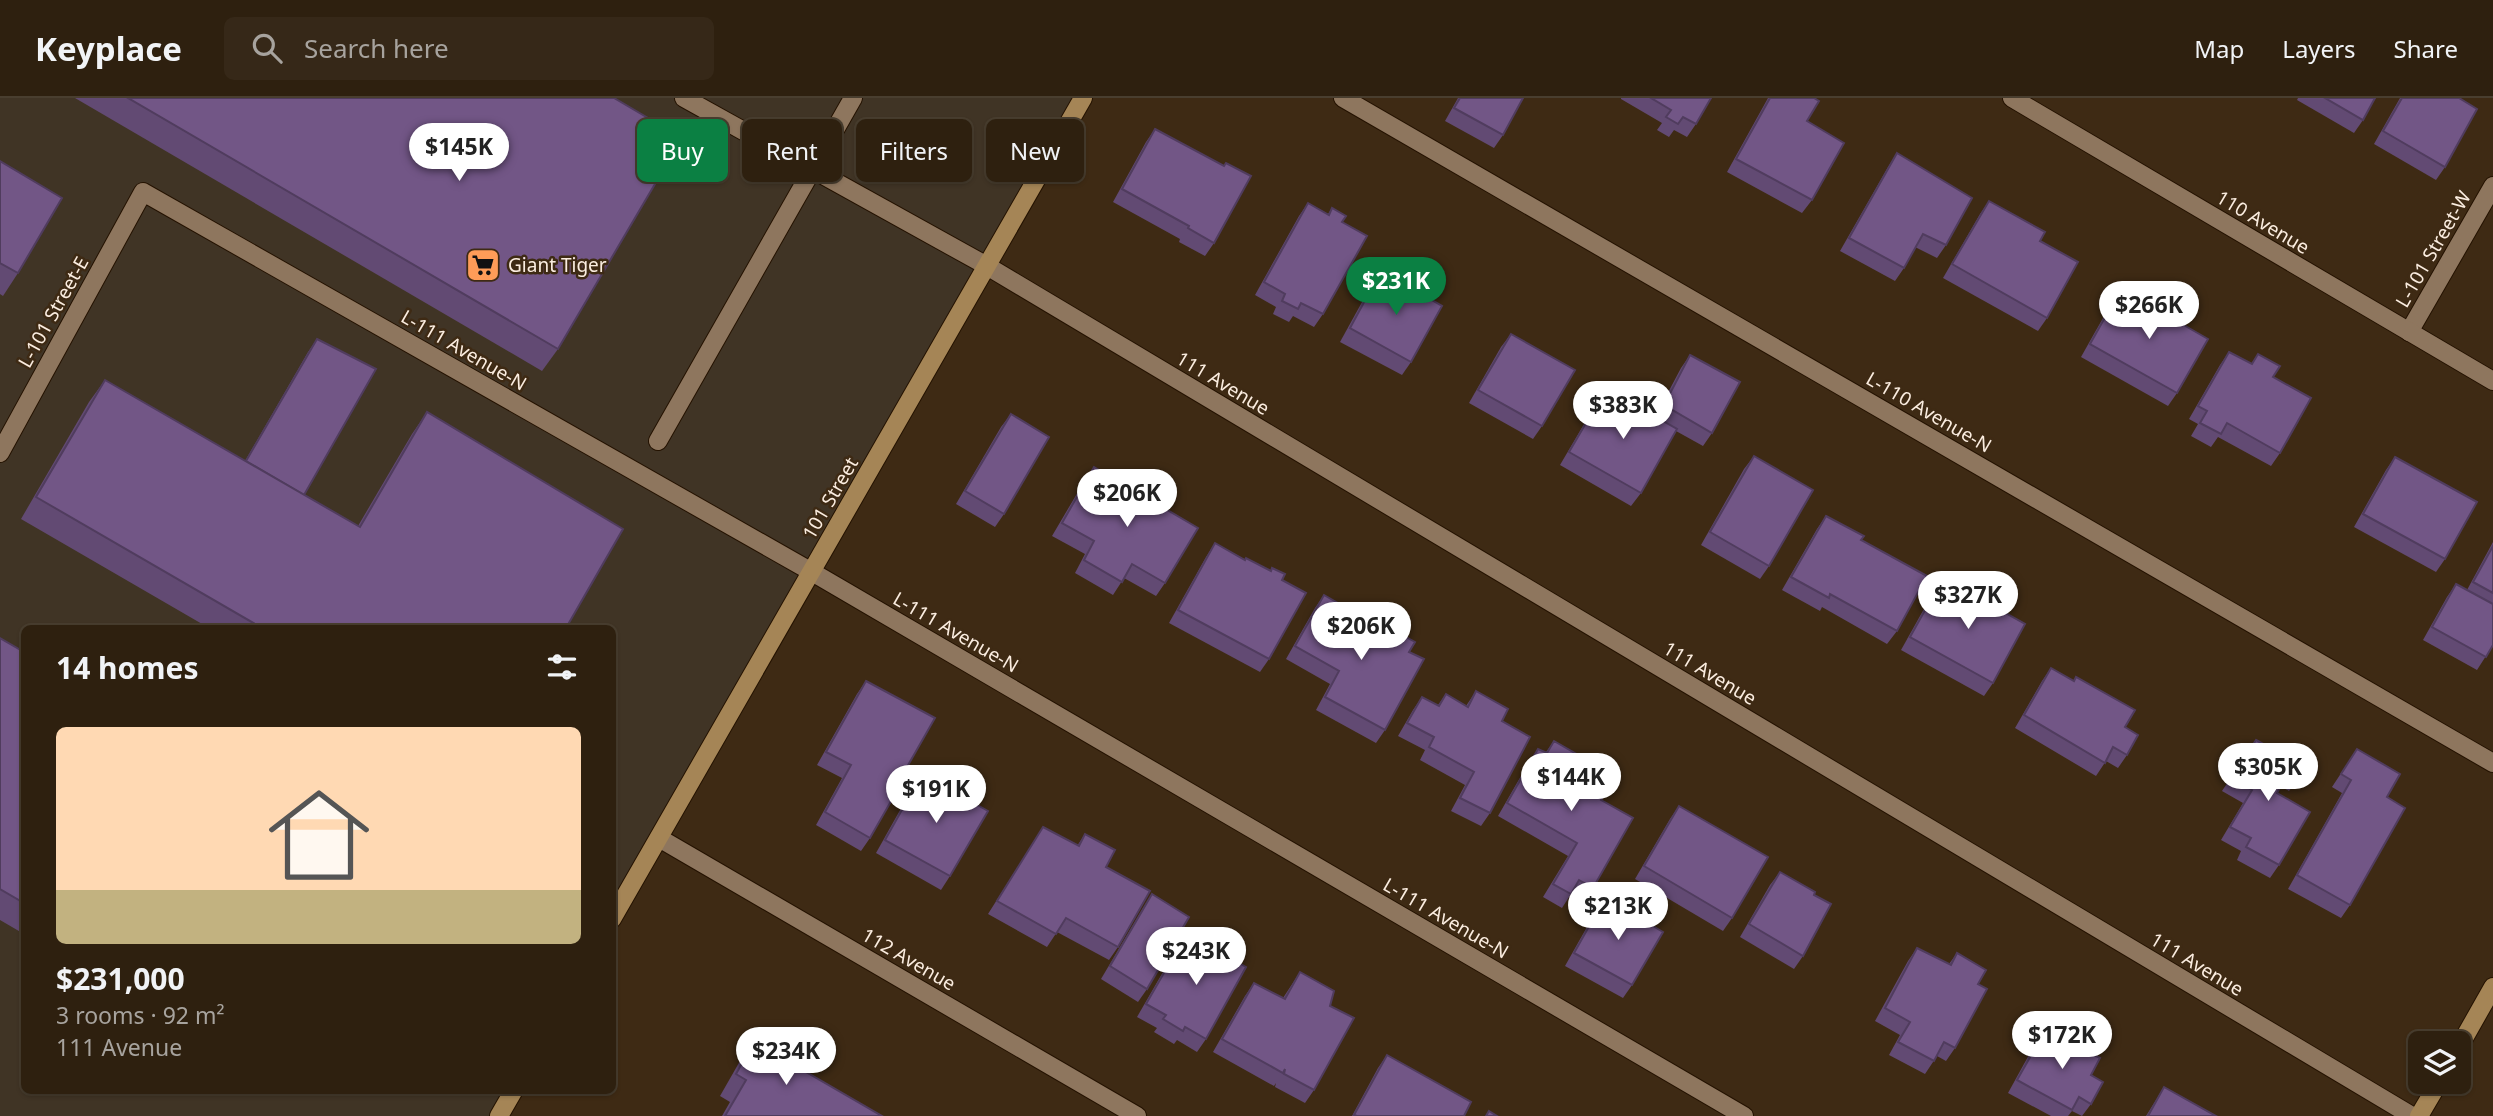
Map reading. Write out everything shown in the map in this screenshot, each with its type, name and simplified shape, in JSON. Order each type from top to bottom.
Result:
[{"type":"street","name":"111 Avenue","points":[[684,98],[742,130]]},
{"type":"street","points":[[841,119],[853,98]]},
{"type":"street","name":"101 Street","points":[[616,912],[1083,98]]},
{"type":"street","name":"L-110 Avenue-N","points":[[1343,98],[2493,763]]},
{"type":"street","name":"110 Avenue","points":[[2012,98],[2493,381]]},
{"type":"street","points":[[658,441],[806,182]]},
{"type":"street","name":"111 Avenue","points":[[835,182],[987,266],[2412,1116]]},
{"type":"street","name":"L-101 Street-W","points":[[2409,332],[2493,186]]},
{"type":"street","name":"L-101 Street-E","points":[[0,453],[143,192]]},
{"type":"street","name":"L-111 Avenue-N","points":[[143,192],[811,572],[1744,1116]]},
{"type":"street","name":"112 Avenue","points":[[659,838],[1137,1116]]},
{"type":"street","points":[[2468,1031],[2493,987]]},
{"type":"street","points":[[499,1116],[512,1094]]},
{"type":"street","points":[[2419,1116],[2432,1094]]},
{"type":"shaded area","points":[[0,98],[1083,98],[1071,119],[986,119],[986,182],[1035,182],[616,913],[616,625],[21,625],[21,1094],[509,1094],[496,1116],[0,1116]]},
{"type":"building","name":"Giant Tiger","points":[[128,98],[614,98],[650,119],[637,119],[637,182],[656,182],[558,349]]},
{"type":"building","points":[[1460,98],[1523,98],[1503,135],[1454,108]]},
{"type":"building","points":[[1651,98],[1711,98],[1696,124],[1683,117],[1678,124],[1666,117],[1671,110]]},
{"type":"building","points":[[1770,98],[1814,98],[1819,101],[1807,121],[1844,143],[1812,200],[1736,159]]},
{"type":"building","points":[[2325,98],[2375,98],[2363,120]]},
{"type":"building","points":[[2402,98],[2459,98],[2477,109],[2445,167],[2383,131]]},
{"type":"building","points":[[1155,129],[1224,166],[1226,163],[1251,176],[1214,243],[1122,189]]},
{"type":"building","points":[[1897,153],[1972,198],[1946,245],[1923,234],[1904,268],[1849,238]]},
{"type":"building","points":[[0,161],[62,198],[18,273],[0,263]]},
{"type":"building","points":[[1989,201],[2045,232],[2040,241],[2078,262],[2047,318],[1952,264]]},
{"type":"building","points":[[1308,203],[1329,215],[1332,208],[1346,216],[1342,222],[1367,236],[1323,314],[1301,303],[1298,309],[1282,301],[1285,294],[1264,282]]},
{"type":"building","points":[[1381,271],[1442,306],[1411,362],[1350,328]]},
{"type":"building","points":[[2121,289],[2208,339],[2177,393],[2090,344]]},
{"type":"building","points":[[1511,334],[1575,370],[1542,426],[1478,390]]},
{"type":"building","points":[[317,339],[376,369],[304,495],[246,461]]},
{"type":"building","points":[[2229,352],[2252,364],[2258,354],[2280,366],[2273,377],[2311,398],[2280,453],[2227,423],[2221,434],[2200,423],[2207,411],[2198,406]]},
{"type":"building","points":[[1690,355],[1740,382],[1712,433],[1664,405]]},
{"type":"building","points":[[105,380],[360,527],[427,412],[623,529],[568,625],[257,625],[36,497]]},
{"type":"building","points":[[1606,389],[1677,429],[1641,493],[1569,452]]},
{"type":"building","points":[[1011,414],[1049,437],[1004,514],[965,491]]},
{"type":"building","points":[[1754,456],[1813,490],[1769,566],[1710,532]]},
{"type":"building","points":[[2395,457],[2477,502],[2445,559],[2363,514]]},
{"type":"building","points":[[1094,467],[1198,528],[1165,583],[1132,564],[1122,582],[1084,560],[1094,541],[1062,523]]},
{"type":"building","points":[[1826,516],[1864,536],[1861,540],[1927,576],[1897,631],[1830,594],[1829,598],[1791,577]]},
{"type":"building","points":[[1215,543],[1245,560],[1246,558],[1271,571],[1272,568],[1285,574],[1282,580],[1306,593],[1269,659],[1178,610]]},
{"type":"building","points":[[2493,546],[2493,593],[2473,582]]},
{"type":"building","points":[[1943,578],[2025,624],[1993,683],[1910,637]]},
{"type":"building","points":[[2456,584],[2493,604],[2493,645],[2486,657],[2432,627]]},
{"type":"building","points":[[1324,595],[1369,621],[1366,627],[1384,637],[1390,628],[1415,642],[1409,652],[1424,659],[1385,730],[1325,697],[1339,671],[1295,646]]},
{"type":"building","points":[[0,638],[21,650],[21,901],[0,889]]},
{"type":"building","points":[[2051,668],[2074,681],[2076,677],[2135,710],[2125,727],[2138,735],[2127,755],[2113,747],[2105,763],[2024,715]]},
{"type":"building","points":[[866,681],[935,718],[870,838],[825,812],[851,765],[826,752]]},
{"type":"building","points":[[1476,691],[1508,709],[1502,721],[1530,737],[1490,813],[1460,798],[1474,772],[1429,747],[1434,737],[1407,723],[1422,697],[1439,706],[1446,694],[1468,707]]},
{"type":"building","points":[[2256,740],[2305,767],[2299,778],[2288,772],[2277,793],[2310,812],[2279,865],[2246,847],[2251,838],[2230,827],[2252,790],[2231,778]]},
{"type":"building","points":[[1554,741],[1585,759],[1578,772],[1608,789],[1601,800],[1633,818],[1593,888],[1579,880],[1571,894],[1553,884],[1577,843],[1507,803],[1538,749],[1547,753]]},
{"type":"building","points":[[2357,749],[2400,774],[2387,797],[2405,808],[2350,905],[2297,875],[2351,780],[2341,774]]},
{"type":"building","points":[[922,774],[988,811],[950,876],[885,840]]},
{"type":"building","points":[[1679,806],[1768,857],[1732,918],[1644,866]]},
{"type":"building","points":[[1043,827],[1079,846],[1085,834],[1115,850],[1106,867],[1150,891],[1118,947],[1066,918],[1056,934],[997,901]]},
{"type":"building","points":[[1780,872],[1831,904],[1803,956],[1749,924]]},
{"type":"building","points":[[1152,894],[1189,917],[1147,989],[1110,966]]},
{"type":"building","points":[[1605,898],[1663,932],[1632,985],[1574,953]]},
{"type":"building","points":[[1187,933],[1246,967],[1206,1039],[1185,1027],[1183,1031],[1163,1019],[1166,1015],[1146,1004]]},
{"type":"building","points":[[1917,948],[1951,965],[1957,953],[1986,970],[1978,984],[1987,989],[1955,1048],[1944,1042],[1934,1061],[1898,1042],[1910,1022],[1885,1008]]},
{"type":"building","points":[[1300,972],[1334,991],[1330,1006],[1354,1018],[1314,1090],[1284,1074],[1285,1069],[1283,1073],[1222,1039],[1254,983],[1285,999]]},
{"type":"building","points":[[2046,1029],[2100,1058],[2091,1075],[2103,1082],[2091,1104],[2079,1097],[2072,1110],[2017,1080]]},
{"type":"building","points":[[760,1031],[795,1051],[789,1062],[882,1116],[725,1116],[746,1080],[736,1074]]},
{"type":"building","points":[[1387,1055],[1471,1102],[1464,1116],[1354,1115]]},
{"type":"building","points":[[2164,1087],[2216,1116],[2148,1116]]},
{"type":"place","name":"Giant Tiger","points":[[483,265]]}]
